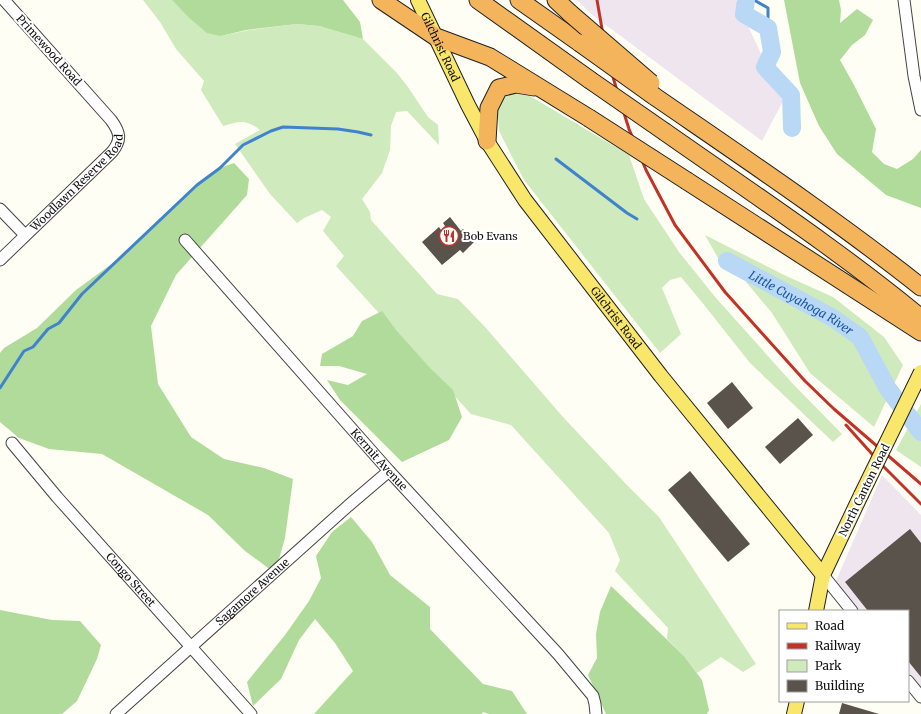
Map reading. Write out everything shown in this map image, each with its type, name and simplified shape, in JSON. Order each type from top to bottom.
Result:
[{"type":"highway","points":[[381,0],[424,30],[490,57],[545,90],[921,332]]},
{"type":"highway","points":[[478,0],[818,239],[862,271],[921,318]]},
{"type":"highway","points":[[519,0],[580,43],[652,90],[698,126],[868,245],[921,287]]},
{"type":"highway","points":[[556,0],[652,90]]},
{"type":"highway","points":[[487,141],[489,108],[499,88],[522,84],[545,90]]},
{"type":"main road","name":"Gilchrist Road","points":[[418,0],[468,105],[487,141],[525,200],[608,310],[823,575]]},
{"type":"main road","name":"North Canton Road","points":[[816,610],[823,575],[921,372]]},
{"type":"main road","points":[[794,714],[797,702]]},
{"type":"street","name":"Primewood Road","points":[[4,0],[93,99]]},
{"type":"street","points":[[904,0],[914,76],[921,110]]},
{"type":"street","name":"Woodlawn Reserve Road","points":[[0,260],[117,147],[119,136],[118,129],[93,99]]},
{"type":"street","points":[[0,209],[25,236]]},
{"type":"street","name":"Kermit Avenue","points":[[185,240],[390,471],[558,654],[593,696],[596,704],[596,714]]},
{"type":"street","name":"Congo Street","points":[[12,443],[57,497],[251,714]]},
{"type":"street","name":"Sagamore Avenue","points":[[116,714],[348,506],[390,471]]},
{"type":"street","name":"Gilchrist Road","points":[[823,575],[851,610]]},
{"type":"street","points":[[909,682],[921,698]]},
{"type":"shaded area","points":[[577,0],[736,0],[783,101],[762,141],[591,14]]},
{"type":"shaded area","points":[[882,475],[921,515],[921,689],[909,674],[909,610],[857,610],[835,583]]},
{"type":"green space","points":[[143,0],[172,0],[186,15],[221,36],[249,30],[297,24],[319,26],[363,39],[397,73],[428,117],[438,125],[439,145],[407,111],[396,112],[391,126],[390,150],[382,173],[362,199],[370,212],[371,220],[437,294],[458,299],[486,328],[563,417],[659,517],[756,664],[743,672],[721,657],[697,673],[684,656],[667,639],[668,628],[615,571],[620,560],[609,533],[511,425],[471,414],[336,266],[344,256],[323,231],[331,217],[322,210],[304,218],[297,223],[270,194],[235,144],[260,130],[251,124],[242,122],[223,126],[201,90],[204,81],[176,49],[160,22]]},
{"type":"green space","points":[[172,0],[343,0],[360,22],[363,39],[319,26],[297,24],[246,30],[221,36],[207,33],[186,15]]},
{"type":"green space","points":[[784,0],[839,0],[841,10],[840,23],[857,9],[873,20],[865,35],[852,45],[840,60],[876,129],[872,152],[884,164],[897,169],[913,159],[921,150],[921,208],[886,195],[837,154],[819,126],[800,83]]},
{"type":"green space","points":[[508,92],[530,96],[629,155],[644,199],[679,252],[716,298],[793,384],[842,434],[833,442],[750,363],[681,277],[670,280],[662,288],[681,334],[660,353],[524,180],[499,131],[497,103]]},
{"type":"green space","points":[[234,163],[249,179],[247,195],[176,275],[151,326],[158,384],[191,437],[224,459],[264,468],[293,479],[285,538],[275,573],[245,551],[208,515],[102,454],[49,449],[19,438],[0,422],[0,353],[4,348],[37,328],[76,290],[117,260],[197,185],[220,168]]},
{"type":"green space","points":[[705,235],[784,275],[833,297],[884,337],[903,365],[874,427],[810,373],[772,313],[742,277],[722,265]]},
{"type":"green space","points":[[382,311],[396,330],[430,368],[453,390],[462,417],[449,440],[402,462],[340,400],[327,380],[348,385],[367,374],[339,366],[320,366],[322,354],[353,336],[362,321]]},
{"type":"green space","points":[[921,404],[921,467],[896,450]]},
{"type":"green space","points":[[351,517],[372,542],[390,575],[430,607],[430,629],[483,684],[512,691],[527,714],[489,714],[483,712],[482,714],[314,714],[353,671],[335,643],[315,619],[299,640],[281,679],[253,706],[247,682],[285,635],[309,601],[321,578],[316,556],[332,532]]},
{"type":"green space","points":[[611,586],[684,656],[702,680],[709,710],[707,714],[606,714],[588,675],[597,658],[596,634],[600,612]]},
{"type":"green space","points":[[0,610],[52,620],[80,621],[101,645],[97,659],[77,701],[62,714],[0,714]]},
{"type":"building","name":"Bob Evans","points":[[450,217],[461,231],[463,229],[474,242],[463,253],[460,250],[442,265],[422,242],[439,227],[441,230],[445,226],[443,223]]},
{"type":"building","points":[[732,382],[753,408],[728,429],[707,403]]},
{"type":"building","points":[[798,418],[813,435],[780,464],[765,447]]},
{"type":"building","points":[[690,471],[750,544],[728,562],[668,490]]},
{"type":"building","points":[[910,529],[921,543],[921,677],[909,662],[909,610],[867,610],[845,582]]},
{"type":"building","points":[[842,703],[879,714],[839,714]]},
{"type":"waterway","name":"Little Cuyahoga River","points":[[746,0],[744,14],[768,28],[772,52],[765,67],[791,95],[792,128]]},
{"type":"waterway","name":"Little Cuyahoga River","points":[[754,0],[768,8],[768,28]]},
{"type":"waterway","points":[[0,388],[24,351],[33,347],[48,329],[59,323],[82,294],[197,185],[220,168],[243,145],[271,131],[283,127],[338,129],[371,135]]},
{"type":"waterway","name":"Little Cuyahoga River","points":[[556,159],[637,219]]},
{"type":"waterway","name":"Little Cuyahoga River","points":[[727,261],[833,318],[860,337],[888,389],[921,432]]},
{"type":"railway","points":[[597,0],[606,52],[629,129],[646,170],[675,225],[725,292],[805,381],[834,409],[921,484]]},
{"type":"railway","points":[[846,425],[881,464],[921,504]]},
{"type":"place","name":"Bob Evans","points":[[449,236]]}]
